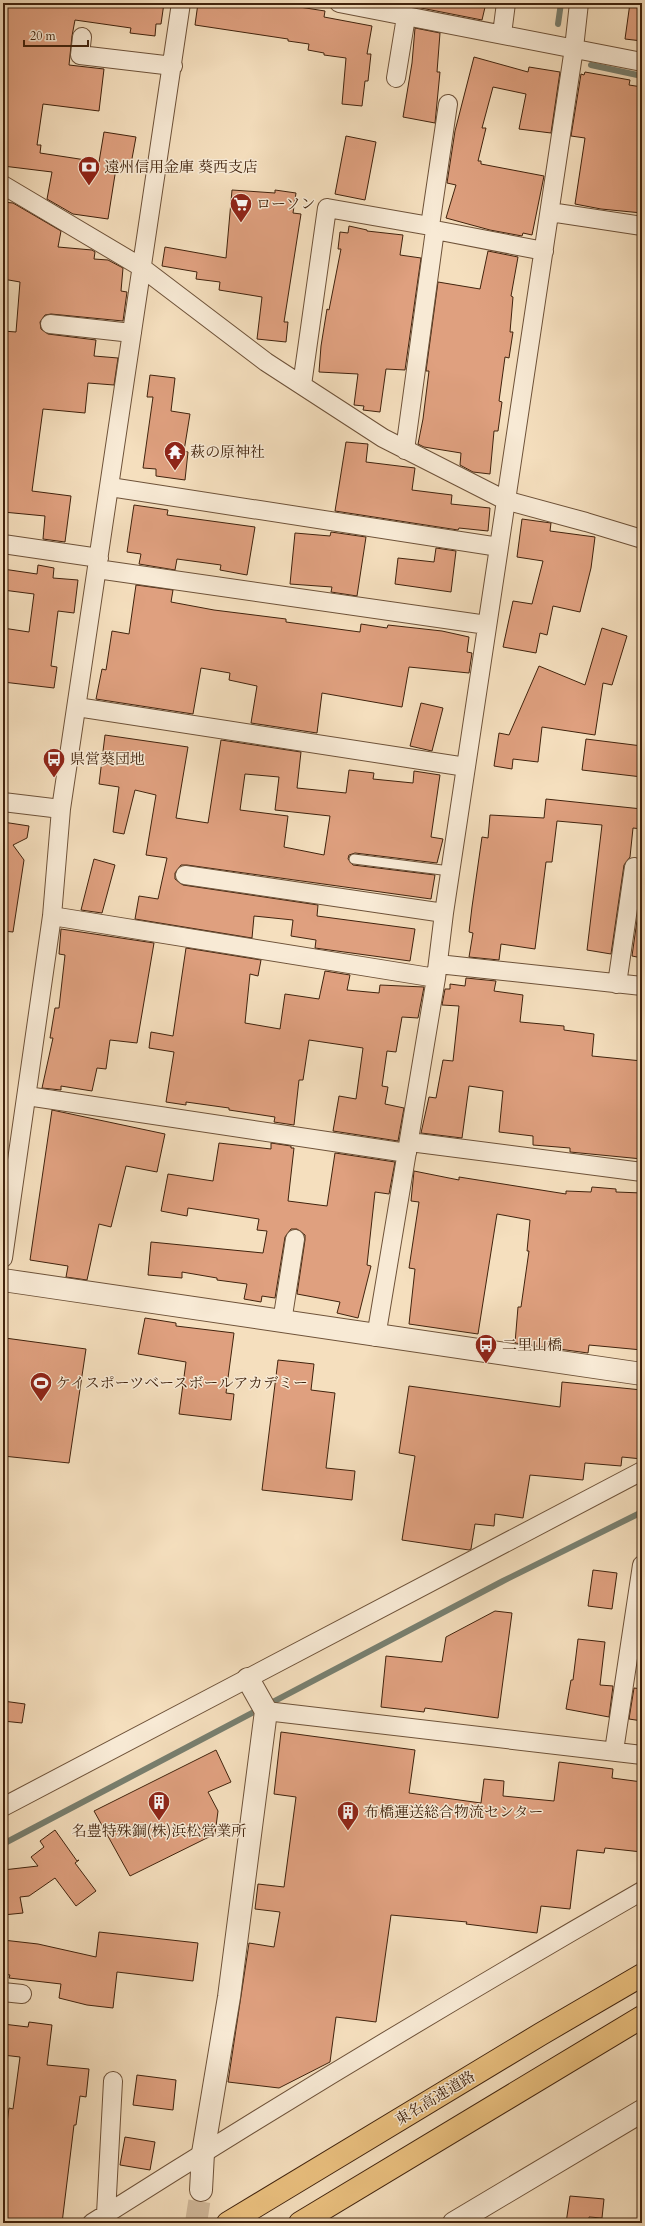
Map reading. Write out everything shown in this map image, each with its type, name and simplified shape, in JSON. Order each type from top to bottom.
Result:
[{"type":"highway","name":"東名高速道路","points":[[228,2223],[541,2034],[642,1975]]},
{"type":"highway","points":[[300,2223],[642,2017]]},
{"type":"street","points":[[3,1258],[52,916],[61,809],[181,3]]},
{"type":"street","points":[[339,3],[403,12],[502,34],[642,62]]},
{"type":"street","points":[[502,34],[506,3]]},
{"type":"street","points":[[376,1336],[437,971],[450,871],[498,546],[550,212],[574,48],[579,3]]},
{"type":"street","points":[[396,78],[403,12]]},
{"type":"street","points":[[82,37],[80,55],[172,66]]},
{"type":"street","points":[[405,450],[448,104]]},
{"type":"street","points":[[3,185],[142,267],[266,362],[383,438],[505,500],[586,522],[642,540]]},
{"type":"street","points":[[302,385],[327,208],[544,251]]},
{"type":"street","points":[[550,212],[642,226]]},
{"type":"street","points":[[50,324],[132,333]]},
{"type":"street","points":[[110,487],[498,546]]},
{"type":"street","points":[[3,544],[98,564],[487,625]]},
{"type":"street","points":[[77,707],[466,767]]},
{"type":"street","points":[[3,802],[61,809]]},
{"type":"street","points":[[617,984],[634,867]]},
{"type":"street","points":[[185,875],[444,913]]},
{"type":"street","points":[[52,916],[437,971],[642,986]]},
{"type":"street","points":[[27,1096],[408,1147],[642,1172]]},
{"type":"street","points":[[282,1322],[295,1239]]},
{"type":"street","points":[[3,1280],[642,1374]]},
{"type":"street","points":[[3,1807],[642,1471]]},
{"type":"street","points":[[614,1751],[642,1565]]},
{"type":"street","points":[[201,2190],[203,2153],[229,1997],[266,1711],[248,1679]]},
{"type":"street","points":[[266,1711],[642,1755]]},
{"type":"street","points":[[99,2219],[203,2153],[491,1978],[642,1891]]},
{"type":"street","points":[[3,1992],[22,1994]]},
{"type":"street","points":[[99,2219],[113,2081]]},
{"type":"street","points":[[454,2223],[642,2110]]},
{"type":"lane","points":[[354,859],[450,871]]},
{"type":"building","points":[[3,3],[164,3],[161,24],[156,24],[155,36],[130,33],[131,28],[75,20],[69,65],[104,69],[99,111],[43,104],[37,145],[41,145],[40,153],[99,162],[104,132],[136,137],[131,164],[117,162],[108,219],[73,214],[47,199],[52,172],[3,166]]},
{"type":"building","points":[[198,3],[268,3],[293,6],[325,11],[324,17],[372,26],[367,54],[371,54],[368,81],[365,81],[362,106],[342,104],[346,58],[324,55],[324,53],[308,50],[309,44],[288,41],[288,39],[195,25]]},
{"type":"building","points":[[416,3],[486,3],[482,20],[416,7]]},
{"type":"building","points":[[630,3],[642,3],[642,41],[625,39]]},
{"type":"building","points":[[415,28],[440,33],[437,72],[440,72],[435,123],[403,117],[412,63]]},
{"type":"building","points":[[474,57],[528,72],[529,67],[560,72],[551,133],[519,129],[526,94],[493,87],[482,128],[486,128],[478,161],[481,161],[481,164],[544,176],[532,235],[523,233],[522,236],[490,230],[446,218],[456,185],[447,183],[455,131]]},
{"type":"building","points":[[585,72],[630,80],[629,85],[642,87],[642,213],[601,209],[575,204],[585,138],[571,136],[581,74],[584,75]]},
{"type":"building","points":[[346,136],[376,142],[365,200],[335,194]]},
{"type":"building","points":[[232,190],[275,193],[275,190],[296,193],[293,213],[301,214],[284,322],[288,322],[286,342],[257,339],[262,297],[219,290],[220,282],[196,279],[197,272],[162,266],[165,247],[226,258]]},
{"type":"building","points":[[3,202],[13,203],[61,231],[58,247],[92,250],[95,252],[94,259],[108,260],[123,268],[121,291],[127,292],[123,321],[51,314],[45,315],[40,322],[41,329],[48,334],[96,340],[94,356],[118,358],[114,385],[88,383],[85,413],[43,409],[32,491],[71,496],[65,542],[43,539],[45,516],[3,512],[3,331],[16,332],[20,282],[3,279]]},
{"type":"building","points":[[349,226],[367,231],[403,235],[400,255],[421,258],[405,370],[386,369],[380,412],[363,410],[364,406],[354,405],[358,374],[319,372],[321,346],[327,309],[329,310],[341,249],[338,249],[340,232],[348,233]]},
{"type":"building","points":[[488,251],[518,257],[511,296],[513,297],[510,332],[513,332],[509,358],[505,357],[499,401],[502,402],[498,431],[494,431],[490,474],[473,472],[460,465],[461,453],[424,447],[418,444],[423,419],[429,371],[426,371],[438,282],[480,289]]},
{"type":"building","points":[[150,375],[175,378],[171,411],[190,414],[184,451],[188,452],[185,480],[156,476],[156,469],[143,468],[153,397],[147,397]]},
{"type":"building","points":[[346,442],[368,444],[366,462],[415,468],[412,490],[452,495],[451,504],[490,508],[488,531],[459,528],[458,530],[335,511]]},
{"type":"building","points":[[134,505],[168,510],[167,515],[255,527],[247,575],[220,570],[221,565],[177,559],[175,570],[139,564],[141,554],[127,552]]},
{"type":"building","points":[[522,519],[551,523],[550,531],[595,537],[591,568],[580,612],[553,606],[547,635],[540,633],[536,653],[503,647],[513,601],[532,604],[543,561],[517,557]]},
{"type":"building","points":[[331,532],[366,537],[357,596],[331,592],[332,587],[290,584],[295,533],[330,536]]},
{"type":"building","points":[[436,548],[456,551],[451,592],[395,584],[398,558],[434,562]]},
{"type":"building","points":[[38,565],[54,568],[53,578],[78,580],[74,613],[58,611],[51,666],[57,667],[54,688],[3,682],[3,628],[29,632],[34,594],[3,590],[3,569],[37,574]]},
{"type":"building","points":[[136,585],[173,590],[171,602],[214,610],[286,619],[286,622],[360,632],[361,624],[387,628],[388,625],[442,631],[469,637],[467,652],[472,653],[469,673],[409,667],[402,707],[322,693],[317,733],[251,723],[257,686],[229,680],[230,673],[201,668],[193,714],[96,699],[102,669],[106,670],[112,631],[129,634]]},
{"type":"building","points":[[602,628],[627,636],[612,685],[603,683],[595,735],[542,727],[538,762],[513,759],[512,769],[494,766],[499,733],[509,735],[539,666],[585,685]]},
{"type":"building","points":[[421,703],[443,708],[432,751],[410,746]]},
{"type":"building","points":[[105,735],[188,747],[176,818],[208,823],[221,740],[301,752],[297,788],[346,793],[349,770],[374,773],[373,779],[413,783],[414,771],[440,775],[431,837],[443,839],[437,863],[355,853],[349,855],[348,859],[353,865],[435,875],[431,899],[187,865],[181,865],[175,873],[175,879],[183,885],[318,905],[317,916],[415,929],[410,961],[315,948],[316,940],[291,936],[293,920],[254,916],[252,938],[135,919],[139,896],[158,899],[167,858],[146,855],[156,795],[135,790],[124,834],[113,832],[119,787],[99,784]],"holes":[[[245,774],[279,777],[275,810],[330,816],[324,855],[284,847],[288,816],[240,810]]]},
{"type":"building","points":[[586,739],[642,746],[642,777],[582,770]]},
{"type":"building","points":[[546,799],[642,809],[642,829],[633,828],[630,857],[624,865],[611,954],[587,950],[602,825],[557,821],[552,862],[546,862],[535,949],[501,944],[499,960],[469,957],[473,933],[469,932],[482,837],[488,838],[490,815],[544,818]]},
{"type":"building","points":[[3,822],[29,826],[27,838],[13,845],[24,860],[13,932],[3,931]]},
{"type":"building","points":[[94,859],[115,865],[102,913],[81,910]]},
{"type":"building","points":[[642,885],[642,958],[632,956]]},
{"type":"building","points":[[61,929],[154,943],[137,1043],[110,1040],[106,1069],[97,1068],[92,1091],[61,1086],[61,1090],[42,1088],[53,1038],[50,1038],[55,1008],[59,1008],[65,955],[59,954]]},
{"type":"building","points":[[186,948],[261,960],[258,976],[250,974],[245,1023],[280,1029],[285,994],[319,999],[325,971],[350,975],[347,990],[379,993],[380,985],[424,987],[418,1018],[402,1017],[396,1052],[387,1051],[382,1086],[388,1087],[385,1104],[404,1108],[398,1141],[333,1131],[339,1096],[356,1099],[363,1048],[309,1040],[303,1080],[299,1080],[294,1125],[274,1122],[275,1117],[229,1110],[229,1108],[186,1102],[186,1105],[166,1102],[174,1052],[149,1048],[151,1032],[173,1036]]},
{"type":"building","points":[[466,978],[496,981],[494,991],[523,995],[520,1022],[564,1026],[564,1030],[594,1034],[592,1056],[642,1061],[642,1159],[570,1152],[570,1148],[533,1145],[533,1136],[499,1132],[503,1091],[469,1086],[462,1138],[421,1133],[429,1097],[436,1098],[443,1060],[453,1061],[459,1006],[442,1005],[445,989],[450,989],[450,984],[465,986]]},
{"type":"building","points":[[52,1110],[165,1134],[157,1172],[126,1166],[111,1227],[99,1224],[87,1280],[66,1277],[68,1266],[30,1260]]},
{"type":"building","points":[[219,1143],[271,1149],[271,1143],[291,1146],[291,1148],[294,1148],[288,1201],[327,1206],[335,1153],[395,1162],[389,1194],[375,1192],[367,1265],[371,1266],[358,1318],[337,1313],[340,1302],[297,1294],[305,1235],[297,1229],[291,1229],[285,1237],[275,1298],[262,1296],[261,1302],[244,1299],[247,1284],[217,1280],[217,1278],[182,1272],[182,1278],[148,1275],[151,1242],[263,1253],[267,1231],[257,1230],[259,1219],[188,1208],[187,1216],[161,1211],[168,1174],[213,1181]]},
{"type":"building","points":[[414,1171],[459,1180],[459,1177],[566,1194],[566,1191],[591,1192],[592,1187],[616,1189],[616,1192],[642,1193],[642,1350],[589,1345],[588,1353],[515,1343],[518,1307],[521,1307],[529,1251],[527,1251],[530,1220],[497,1214],[478,1334],[409,1324],[415,1269],[409,1268],[419,1202],[411,1201]]},
{"type":"building","points":[[145,1318],[176,1323],[176,1326],[234,1333],[226,1393],[234,1394],[231,1420],[179,1414],[186,1362],[138,1354]]},
{"type":"building","name":"ケイスポーツベースボールアカデミー","points":[[5,1338],[86,1349],[69,1463],[3,1456],[3,1350]]},
{"type":"building","points":[[278,1360],[314,1364],[311,1390],[335,1393],[326,1468],[355,1471],[352,1500],[262,1490]]},
{"type":"building","points":[[562,1382],[642,1390],[642,1459],[622,1457],[621,1466],[585,1463],[583,1480],[530,1475],[523,1518],[495,1514],[494,1526],[475,1524],[471,1549],[469,1550],[402,1540],[415,1456],[399,1453],[409,1386],[560,1407]]},
{"type":"building","points":[[593,1570],[617,1573],[612,1609],[588,1606]]},
{"type":"building","points":[[495,1611],[512,1613],[498,1718],[425,1708],[424,1712],[381,1707],[386,1656],[442,1662],[446,1637]]},
{"type":"building","points":[[578,1639],[605,1642],[600,1685],[613,1686],[609,1717],[566,1709],[571,1680],[573,1680]]},
{"type":"building","points":[[634,1688],[642,1689],[642,1721],[629,1719]]},
{"type":"building","points":[[3,1701],[25,1704],[22,1723],[3,1721]]},
{"type":"building","points":[[281,1732],[415,1750],[409,1793],[481,1803],[484,1779],[504,1781],[503,1796],[554,1801],[559,1762],[613,1769],[612,1778],[642,1782],[642,1852],[605,1848],[604,1853],[577,1850],[570,1909],[541,1906],[537,1933],[466,1924],[467,1922],[391,1915],[376,2022],[336,2017],[330,2062],[279,2088],[228,2082],[249,1943],[274,1947],[280,1912],[255,1909],[258,1884],[284,1887],[296,1797],[274,1794]]},
{"type":"building","name":"名豊特殊鋼(株)浜松営業所","points":[[216,1750],[231,1782],[208,1792],[218,1811],[215,1834],[130,1876],[94,1811]]},
{"type":"building","points":[[55,1830],[77,1861],[79,1860],[75,1863],[96,1891],[76,1906],[55,1878],[29,1896],[20,1897],[23,1913],[3,1915],[3,1870],[38,1866],[31,1857],[44,1847],[40,1841]]},
{"type":"building","points":[[99,1932],[198,1943],[193,1981],[117,1972],[113,2008],[87,2005],[59,1998],[61,1984],[9,1978],[10,1975],[3,1974],[3,1940],[38,1944],[96,1957]]},
{"type":"building","points":[[29,2022],[52,2025],[47,2065],[89,2069],[86,2097],[80,2096],[76,2125],[74,2125],[62,2223],[3,2223],[3,2153],[9,2108],[13,2109],[20,2057],[3,2055],[3,2024],[28,2027]]},
{"type":"building","points":[[137,2075],[176,2080],[173,2110],[133,2105]]},
{"type":"building","points":[[125,2137],[155,2142],[150,2170],[120,2165]]},
{"type":"building","points":[[570,2196],[604,2199],[602,2218],[589,2217],[589,2223],[566,2223]]},
{"type":"waterway","points":[[558,24],[561,3]]},
{"type":"waterway","points":[[591,65],[642,76]]},
{"type":"waterway","points":[[3,1844],[503,1581],[642,1512]]},
{"type":"tunnel","points":[[196,2223],[201,2190]]},
{"type":"place","name":"遠州信用金庫 葵西支店","points":[[89,186]]},
{"type":"place","name":"ローソン","points":[[241,224]]},
{"type":"place","name":"萩の原神社","points":[[175,472]]},
{"type":"place","name":"県営葵団地","points":[[54,778]]},
{"type":"place","name":"二里山橋","points":[[486,1364]]},
{"type":"place","name":"ケイスポーツベースボールアカデミー","points":[[41,1402]]},
{"type":"place","name":"名豊特殊鋼(株)浜松営業所","points":[[159,1822]]},
{"type":"place","name":"布橋運送総合物流センター","points":[[348,1832]]}]
